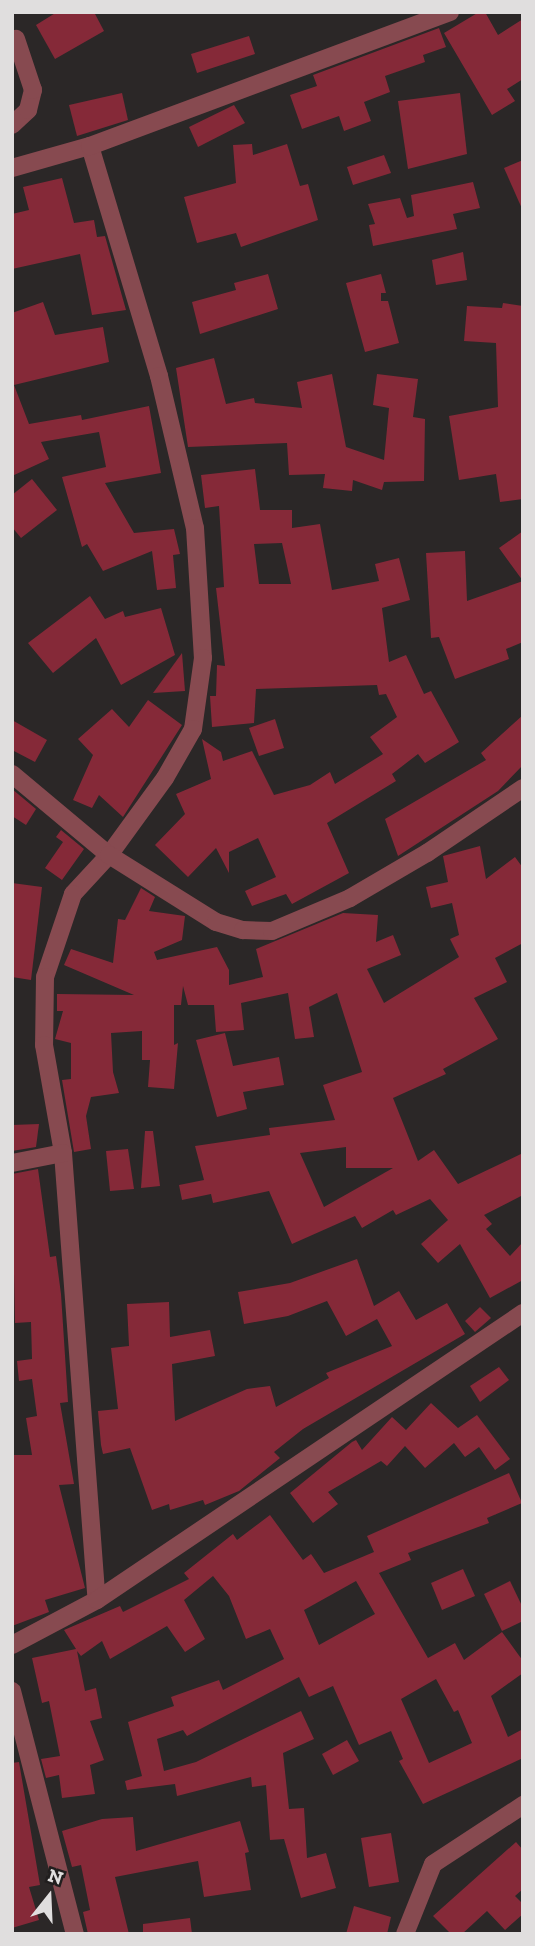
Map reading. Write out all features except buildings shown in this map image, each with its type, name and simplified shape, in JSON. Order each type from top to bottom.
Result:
[{"type":"street","points":[[12,168],[90,146],[450,12]]},
{"type":"street","points":[[12,125],[28,110],[33,90],[16,39]]},
{"type":"street","points":[[90,146],[159,376],[195,528],[203,659],[193,729],[165,778],[109,855],[73,894],[45,977],[44,1045],[64,1153],[97,1600]]},
{"type":"street","points":[[12,774],[109,855],[216,922],[243,930],[272,931],[351,898],[427,853],[523,788]]},
{"type":"street","points":[[12,1163],[64,1153]]},
{"type":"street","points":[[12,1645],[97,1600],[523,1313]]},
{"type":"street","points":[[12,1691],[75,1934]]},
{"type":"street","points":[[405,1934],[433,1864],[523,1805]]}]
